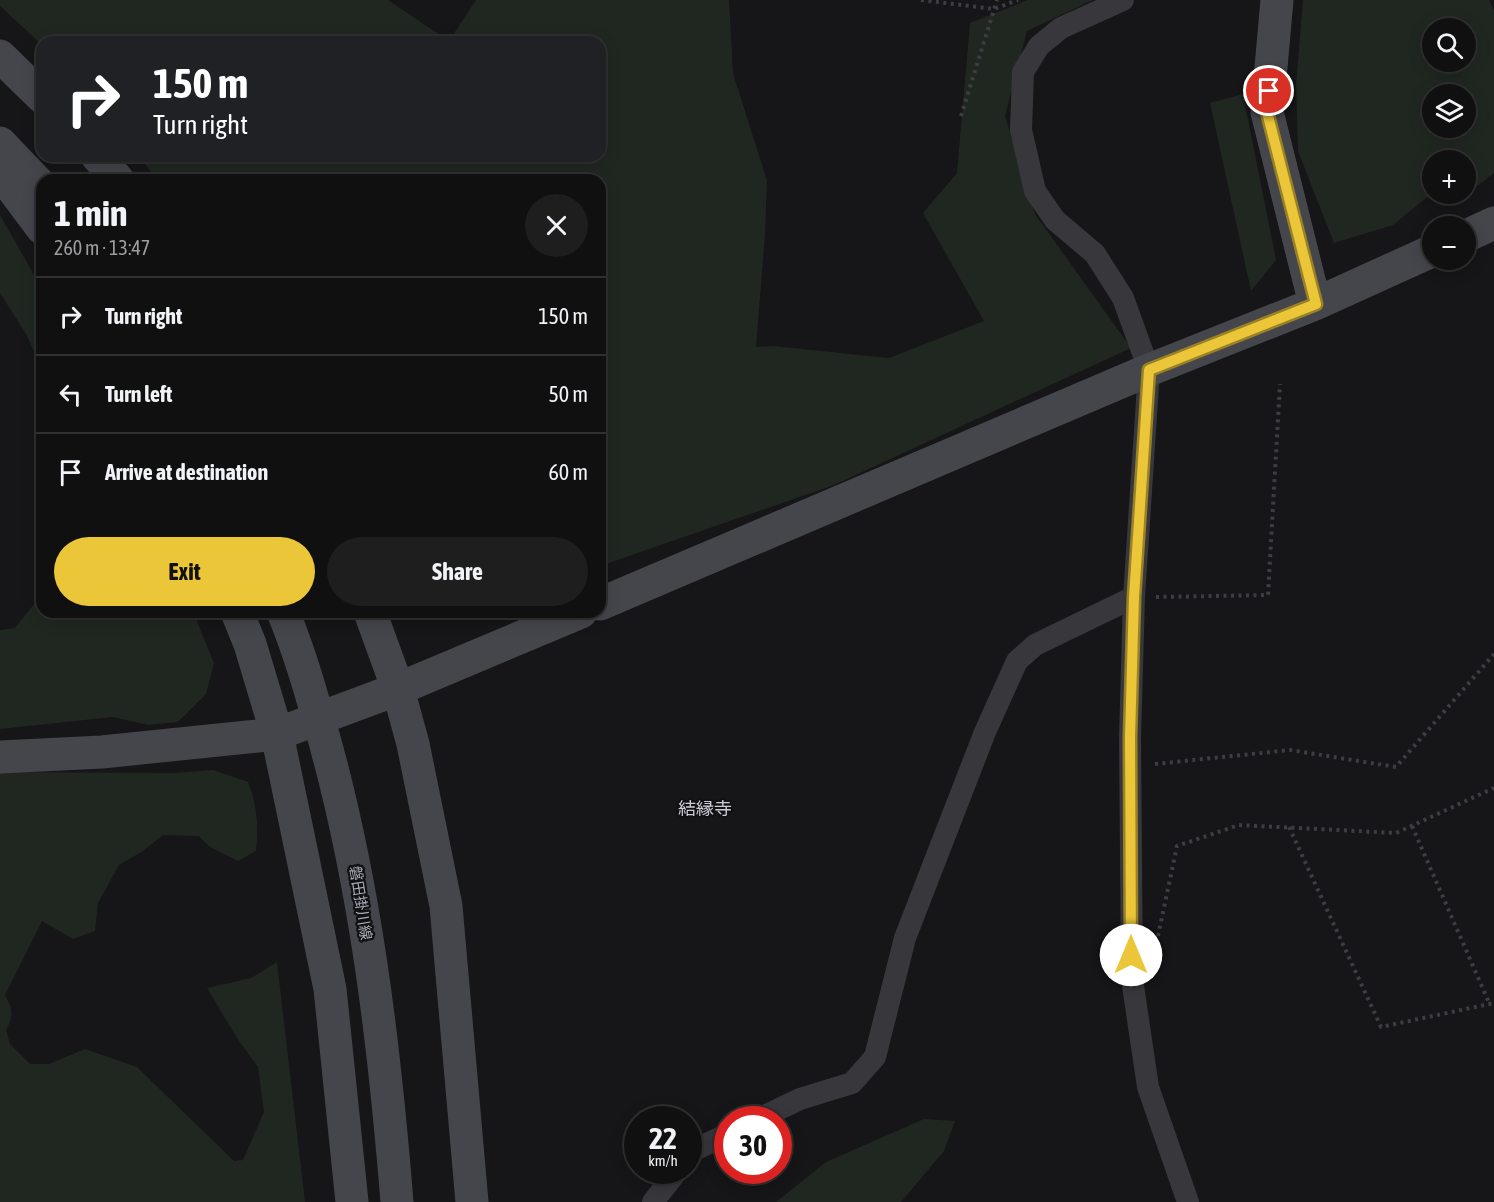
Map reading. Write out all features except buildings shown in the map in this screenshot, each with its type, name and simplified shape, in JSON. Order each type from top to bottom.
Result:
[{"type":"main road","points":[[1276,0],[1267,112],[1316,304]]},
{"type":"main road","points":[[0,56],[36,91]]},
{"type":"main road","points":[[0,143],[36,181]]},
{"type":"main road","points":[[102,162],[113,174]]},
{"type":"main road","points":[[0,172],[36,220]]},
{"type":"main road","points":[[1476,231],[1494,223]]},
{"type":"main road","points":[[606,601],[1149,370],[1316,304],[1422,256]]},
{"type":"main road","points":[[239,618],[250,644],[277,734],[330,989],[352,1202]]},
{"type":"main road","name":"磐田掛川線","points":[[285,618],[296,644],[338,787],[359,885],[384,1054],[397,1202]]},
{"type":"main road","points":[[372,618],[398,689],[414,744],[446,906],[472,1202]]},
{"type":"main road","points":[[0,758],[102,752],[277,734],[398,689],[567,618]]},
{"type":"street","points":[[1123,0],[1061,28],[1038,46],[1023,72],[1021,130],[1035,191],[1055,220],[1095,254],[1123,298],[1149,370],[1134,597],[1130,767],[1132,979],[1148,1087],[1188,1202]]},
{"type":"street","points":[[785,1106],[800,1099],[852,1083],[875,1057],[905,938],[981,743],[1017,660],[1035,645],[1134,597]]},
{"type":"street","points":[[653,1202],[667,1184]]},
{"type":"path","points":[[921,0],[994,9],[1018,0]]},
{"type":"path","points":[[961,116],[997,0]]},
{"type":"path","points":[[1134,597],[1268,595],[1280,384]]},
{"type":"path","points":[[1130,767],[1290,750],[1396,767],[1494,654]]},
{"type":"path","points":[[1156,945],[1177,846],[1239,825],[1396,833],[1494,788]]},
{"type":"path","points":[[1289,827],[1381,1027],[1492,1004],[1412,826]]},
{"type":"shaded area","points":[[0,0],[388,0],[442,36],[36,36],[36,39],[0,6]]},
{"type":"shaded area","points":[[476,0],[729,0],[733,73],[767,181],[756,347],[773,346],[889,358],[984,321],[923,213],[957,173],[970,23],[1028,0],[1093,0],[1027,31],[1005,116],[1035,214],[1131,348],[834,485],[606,564],[606,174],[152,174],[144,162],[606,162],[606,36],[452,36]]},
{"type":"shaded area","points":[[1303,0],[1489,0],[1494,11],[1494,173],[1476,187],[1476,150],[1422,150],[1422,201],[1393,225],[1334,243],[1298,151],[1296,85]]},
{"type":"shaded area","points":[[1243,94],[1276,260],[1251,291],[1210,103]]},
{"type":"shaded area","points":[[0,215],[36,278],[36,356],[26,334],[0,293]]},
{"type":"shaded area","points":[[36,602],[36,618],[195,618],[214,663],[206,694],[178,722],[148,725],[113,717],[0,729],[0,630],[15,628]]},
{"type":"shaded area","points":[[213,770],[248,782],[257,816],[256,851],[238,861],[210,847],[199,836],[163,835],[143,851],[119,865],[98,903],[95,931],[73,939],[42,921],[5,995],[12,1013],[6,1030],[10,1044],[30,1064],[49,1064],[85,1049],[137,1067],[234,1161],[243,1160],[264,1112],[258,1067],[237,1038],[207,988],[251,978],[277,962],[305,1202],[0,1202],[0,772],[174,773]]},
{"type":"shaded area","points":[[924,1119],[955,1121],[944,1151],[901,1202],[776,1202],[826,1162]]},
{"type":"district","name":"結縁寺","points":[[705,808]]},
{"type":"route","points":[[1131,955],[1130,737],[1134,597],[1149,370],[1316,304],[1267,112],[1269,91]]}]
